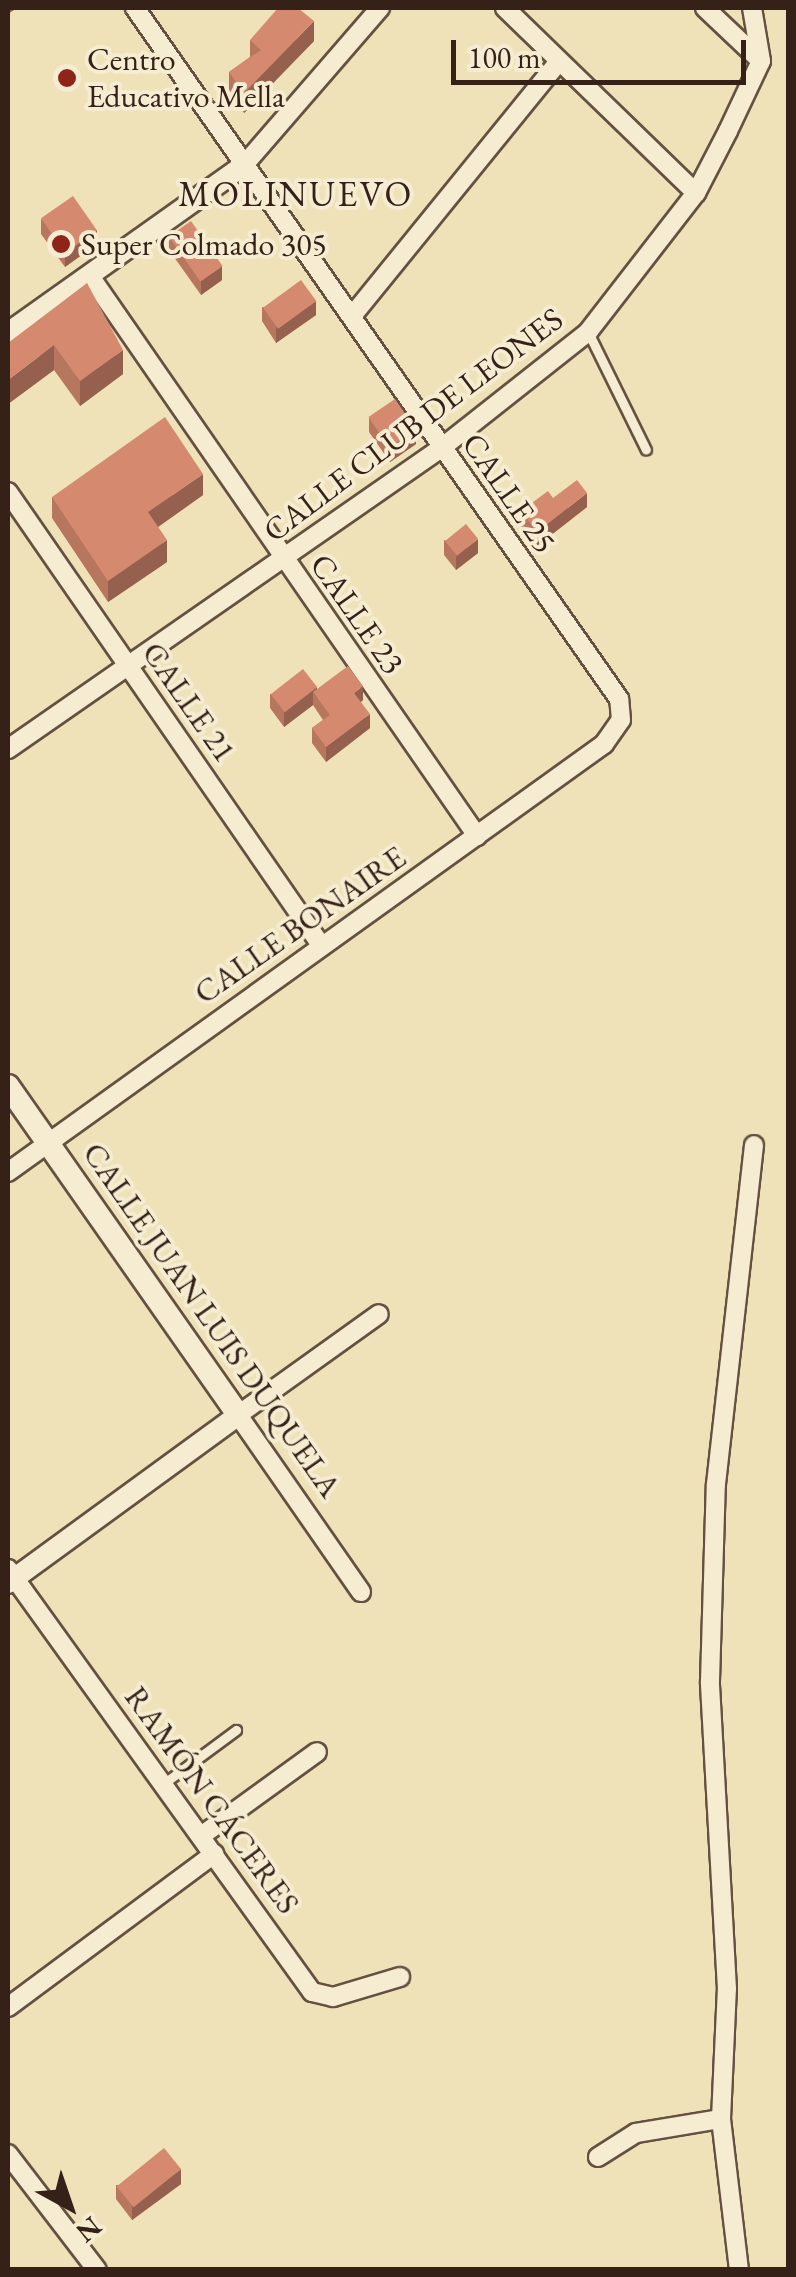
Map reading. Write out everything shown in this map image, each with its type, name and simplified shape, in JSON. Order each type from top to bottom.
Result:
[{"type":"main road","name":"CALLE JUAN LUIS DUQUELA","points":[[8,1086],[238,1415]]},
{"type":"street","name":"CALLE 25","points":[[135,8],[619,700],[621,720]]},
{"type":"street","points":[[8,334],[244,165],[380,8]]},
{"type":"street","points":[[505,8],[696,193]]},
{"type":"street","points":[[705,8],[761,61]]},
{"type":"street","points":[[752,8],[761,61]]},
{"type":"street","points":[[352,316],[559,61]]},
{"type":"street","name":"CALLE CLUB DE LEONES","points":[[8,749],[440,449],[588,332],[696,193],[761,61]]},
{"type":"street","name":"CALLE 23","points":[[90,276],[282,560],[476,836]]},
{"type":"street","name":"CALLE 21","points":[[8,492],[322,945]]},
{"type":"street","name":"CALLE BONAIRE","points":[[8,1172],[604,744],[621,720]]},
{"type":"street","points":[[739,2270],[721,2119],[727,1989],[710,1681],[716,1484],[754,1145]]},
{"type":"street","points":[[10,1576],[379,1314]]},
{"type":"street","name":"CALLE JUAN LUIS DUQUELA","points":[[238,1415],[362,1592]]},
{"type":"street","name":"RAMÓN CÁCERES","points":[[10,1576],[319,1997],[400,1977]]},
{"type":"street","points":[[200,1836],[316,1752]]},
{"type":"street","points":[[8,2008],[214,1854]]},
{"type":"street","points":[[598,2157],[636,2133],[721,2119]]},
{"type":"street","points":[[8,2154],[97,2270]]},
{"type":"lane","points":[[588,332],[646,450]]},
{"type":"lane","points":[[163,1784],[236,1730]]},
{"type":"building","points":[[278,8],[298,8],[314,21],[244,93],[229,72],[261,50],[250,40]]},
{"type":"building","points":[[73,196],[97,230],[65,253],[41,218]]},
{"type":"building","points":[[191,221],[223,266],[200,282],[169,236]]},
{"type":"building","points":[[301,280],[316,301],[278,329],[263,308]]},
{"type":"building","points":[[87,283],[123,350],[80,381],[54,345],[8,380],[8,343]]},
{"type":"building","points":[[395,399],[416,430],[389,448],[368,417]]},
{"type":"building","points":[[165,417],[203,474],[148,512],[167,540],[108,581],[52,497]]},
{"type":"building","points":[[577,480],[587,493],[537,532],[521,511],[548,491],[553,498]]},
{"type":"building","points":[[466,524],[478,539],[457,556],[445,541]]},
{"type":"building","points":[[348,666],[363,686],[354,693],[370,714],[326,747],[312,728],[330,715],[313,692]]},
{"type":"building","points":[[303,669],[317,687],[285,712],[271,694]]},
{"type":"building","points":[[164,2148],[181,2169],[134,2207],[117,2186]]},
{"type":"place","name":"Centro Educativo Mella","points":[[67,78]]},
{"type":"place","name":"Super Colmado 305","points":[[61,244]]},
{"type":"district","name":"MOLINUEVO","points":[[296,194]]}]
